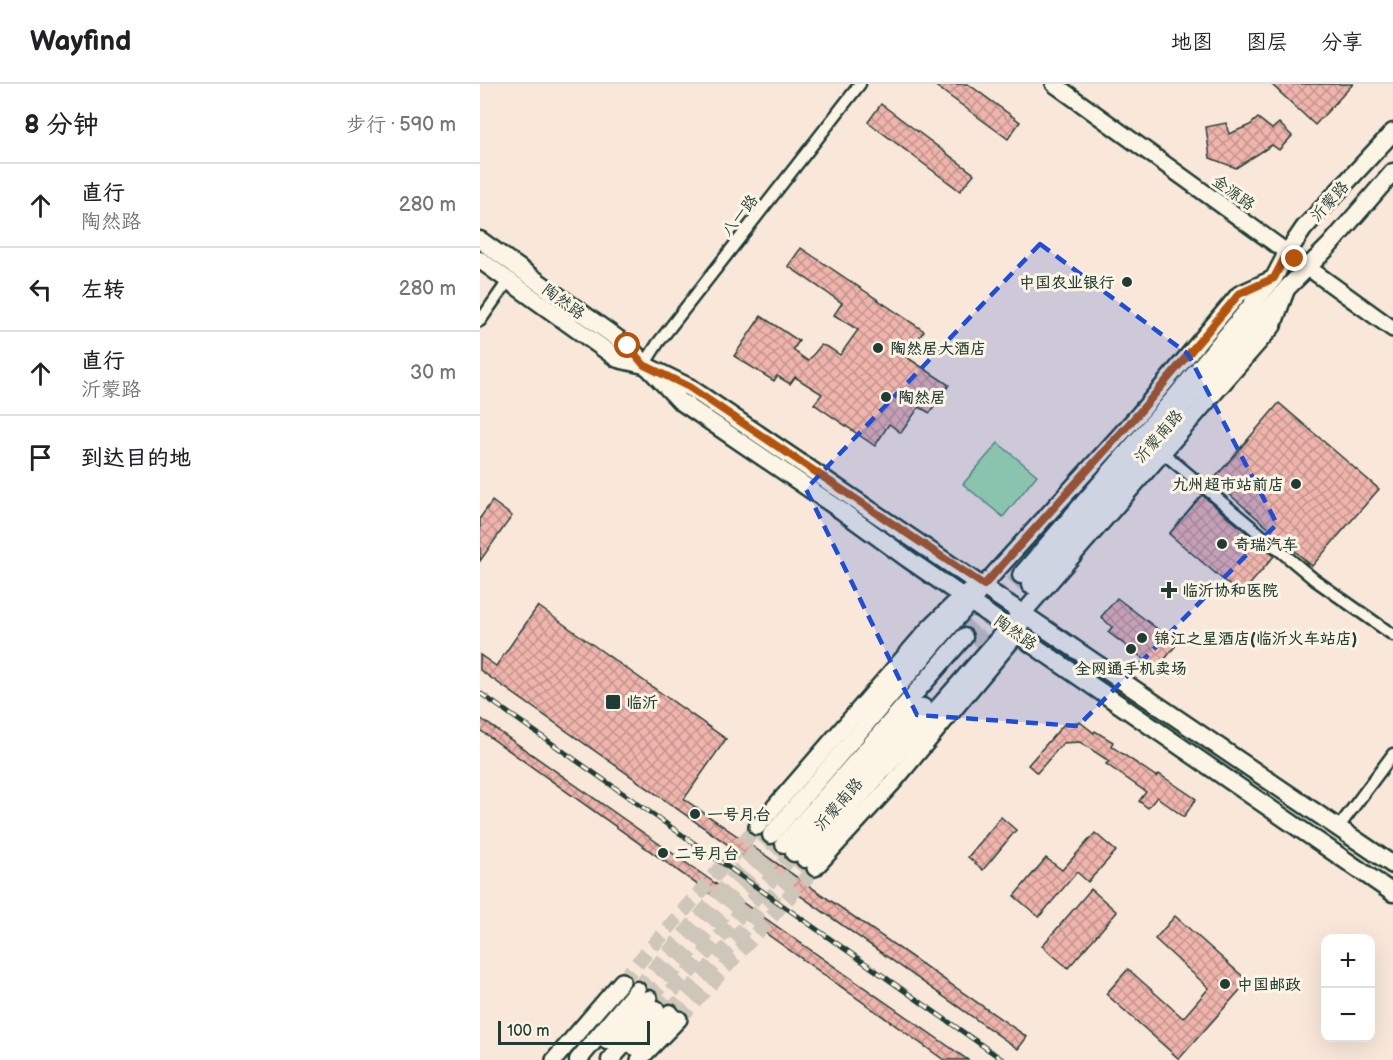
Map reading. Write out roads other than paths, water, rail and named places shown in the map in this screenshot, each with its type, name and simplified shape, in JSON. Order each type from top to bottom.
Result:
[{"type":"main road","name":"沂蒙路","points":[[1281,283],[1287,253],[1304,228],[1393,132]]},
{"type":"main road","name":"沂蒙路","points":[[1281,283],[1307,267],[1329,246],[1393,172]]},
{"type":"main road","name":"陶然路","points":[[480,240],[628,346],[680,401],[1393,893]]},
{"type":"main road","name":"陶然路","points":[[480,260],[618,359],[644,365],[689,387],[1024,612],[1393,865]]},
{"type":"main road","name":"沂蒙南路","points":[[1025,580],[1281,283]]},
{"type":"main road","points":[[788,848],[968,599],[984,585]]},
{"type":"main road","points":[[788,848],[1013,630],[1024,612]]},
{"type":"main road","name":"沂蒙南路","points":[[788,848],[970,642]]},
{"type":"main road","points":[[578,1060],[658,1006]]},
{"type":"main road","points":[[588,1060],[658,1006]]},
{"type":"main road","points":[[610,1060],[658,1006]]},
{"type":"main road","points":[[621,1060],[658,1006]]},
{"type":"street","name":"八一路","points":[[644,365],[658,343],[860,84]]},
{"type":"street","name":"金源路","points":[[1054,84],[1393,329]]},
{"type":"street","points":[[480,321],[508,281]]},
{"type":"street","points":[[984,585],[1138,414],[1239,294],[1281,283],[1273,326],[1024,612]]},
{"type":"street","points":[[1162,452],[1315,580],[1393,636]]},
{"type":"street","points":[[1338,828],[1393,754]]},
{"type":"street","points":[[554,1060],[622,981]]},
{"type":"street","points":[[639,1060],[658,1006]]},
{"type":"tunnel","points":[[964,637],[1021,575]]},
{"type":"tunnel","points":[[976,646],[1030,585]]},
{"type":"tunnel","points":[[622,981],[757,827]]},
{"type":"tunnel","points":[[637,990],[771,835]]},
{"type":"tunnel","points":[[649,999],[784,844]]},
{"type":"tunnel","points":[[656,1009],[794,853]]},
{"type":"tunnel","points":[[670,1013],[805,859]]},
{"type":"tunnel","points":[[679,1019],[815,868]]},
{"type":"railway","points":[[480,693],[1003,1060]]},
{"type":"place","name":"中国农业银行","points":[[1127,282]]},
{"type":"place","name":"陶然居大酒店","points":[[878,348]]},
{"type":"place","name":"陶然居","points":[[886,397]]},
{"type":"place","name":"九州超市站前店","points":[[1296,484]]},
{"type":"place","name":"奇瑞汽车","points":[[1222,544]]},
{"type":"place","name":"临沂协和医院","points":[[1169,590]]},
{"type":"place","name":"锦江之星酒店(临沂火车站店)","points":[[1142,638]]},
{"type":"place","name":"全网通手机卖场","points":[[1131,649]]},
{"type":"place","name":"临沂","points":[[613,702]]},
{"type":"place","name":"一号月台","points":[[695,814]]},
{"type":"place","name":"二号月台","points":[[663,853]]},
{"type":"place","name":"中国邮政","points":[[1225,984]]}]
